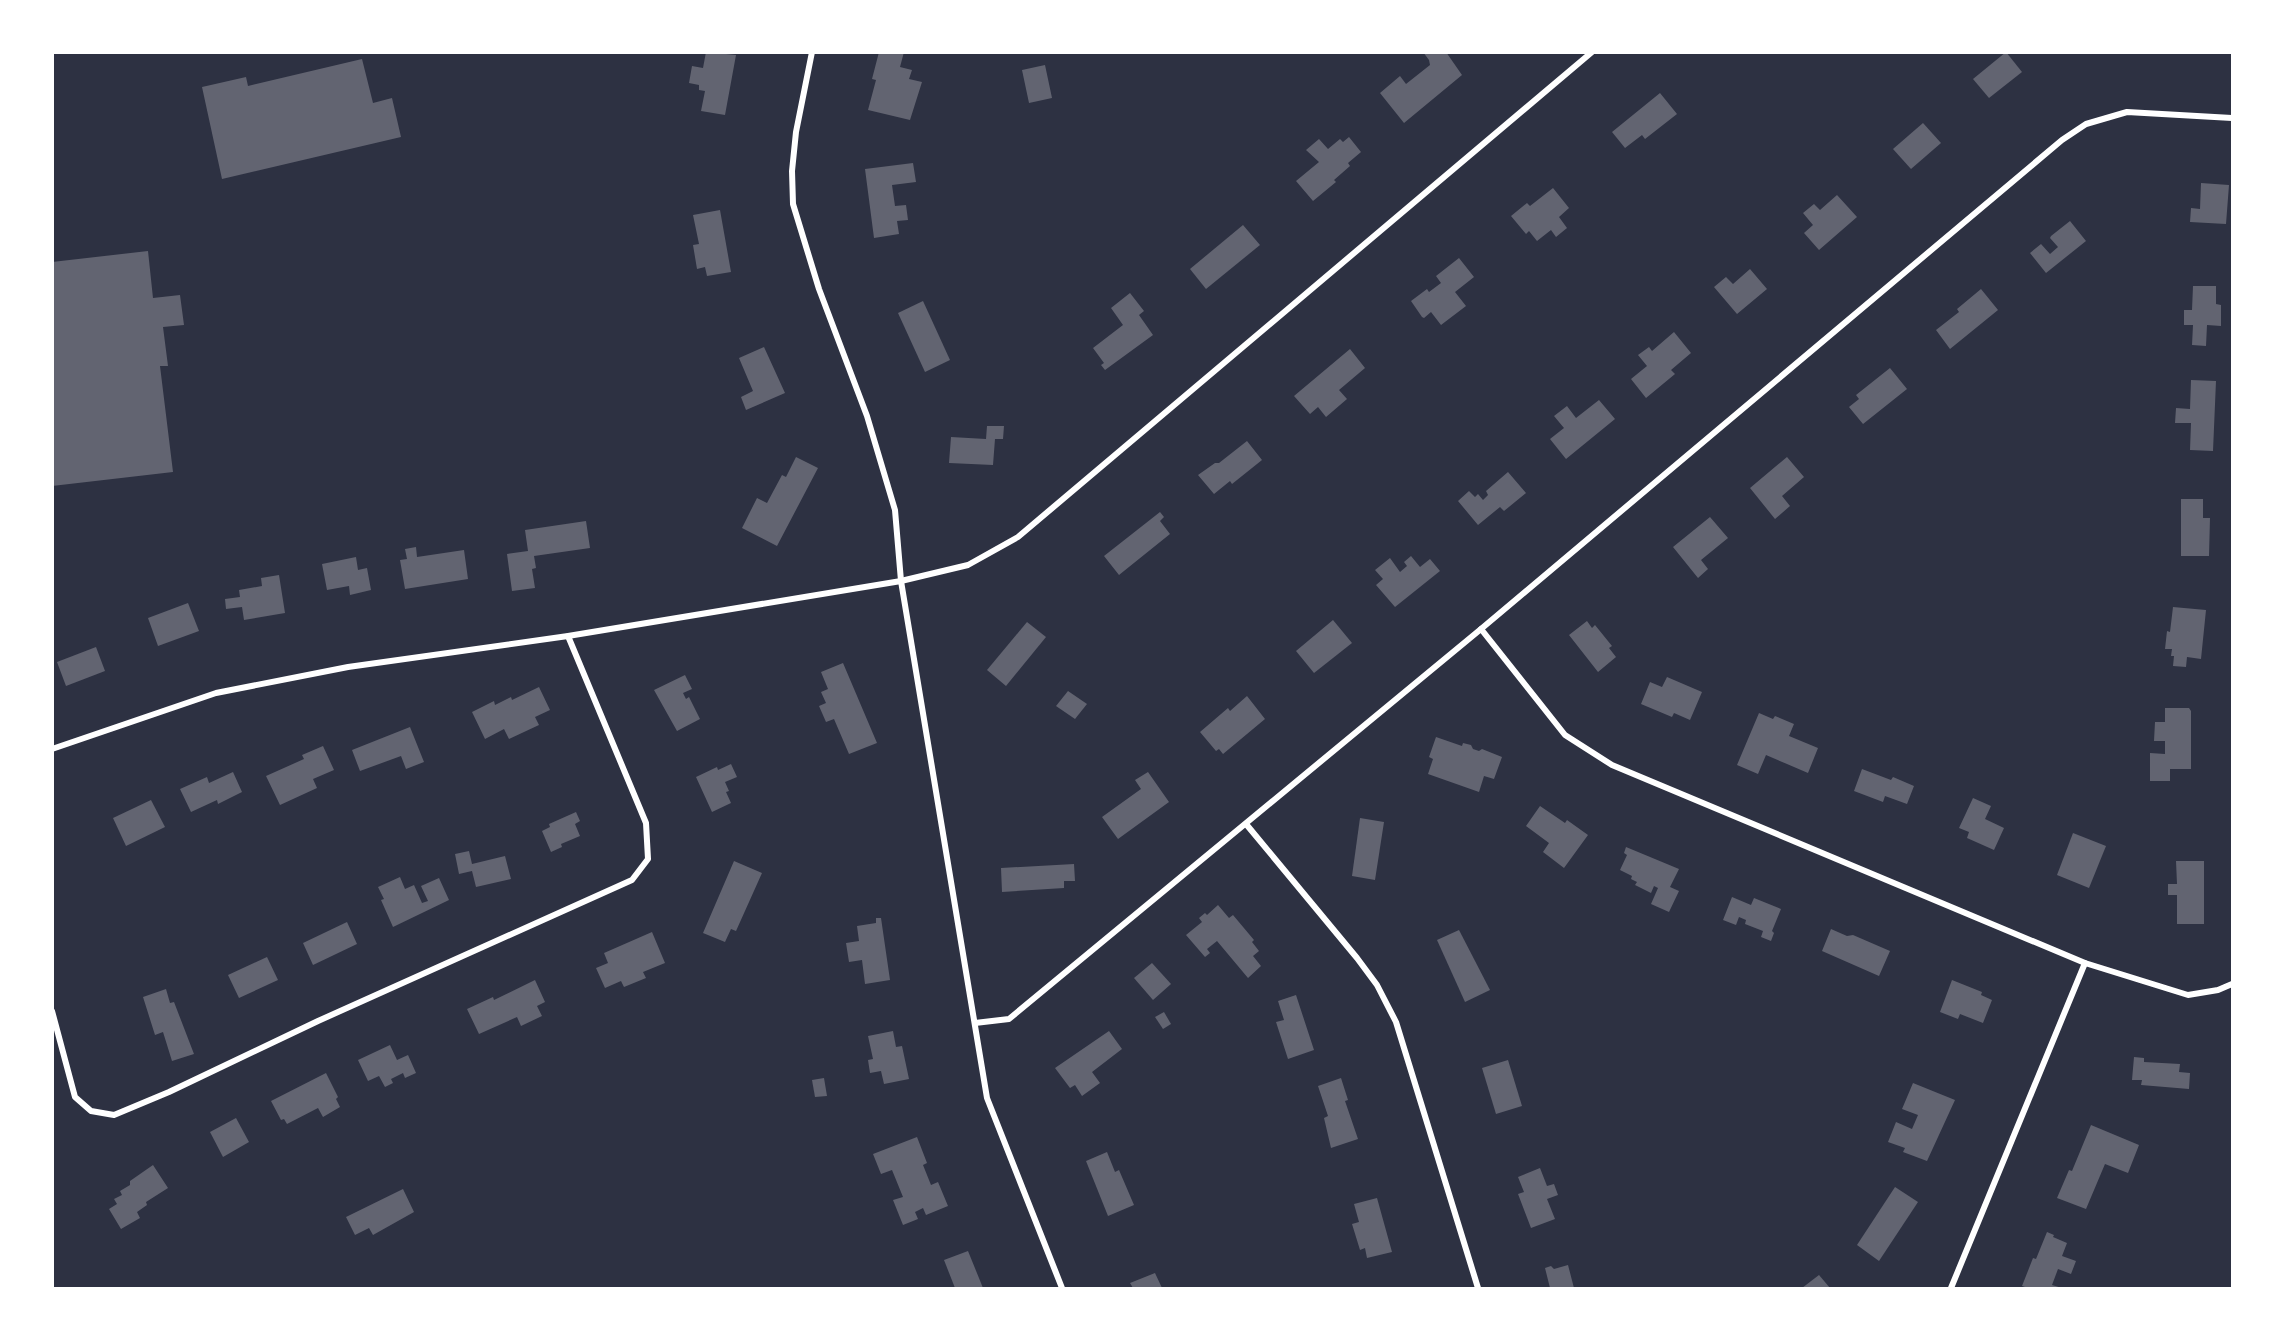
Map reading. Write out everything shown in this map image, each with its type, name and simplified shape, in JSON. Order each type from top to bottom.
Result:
[{"type":"street","points":[[812,52],[796,132],[792,171],[793,204],[819,289],[867,416],[894,510],[901,581],[987,1098],[1062,1288]]},
{"type":"street","points":[[52,750],[216,693],[348,667],[568,636],[901,581],[968,565],[1018,537],[1592,52]]},
{"type":"street","points":[[975,1023],[1010,1019],[1480,629],[2062,140],[2086,124],[2127,112],[2232,118]]},
{"type":"street","points":[[1480,629],[1565,735],[1612,765],[2085,963],[2188,995],[2218,990],[2232,984]]},
{"type":"street","points":[[52,1011],[75,1097],[91,1111],[114,1115],[632,880],[648,859],[646,823],[568,636]]},
{"type":"street","points":[[1246,824],[1357,958],[1377,985],[1396,1022],[1478,1288]]},
{"type":"street","points":[[1951,1288],[2085,963]]},
{"type":"building","points":[[706,52],[736,55],[725,115],[701,111],[705,91],[699,90],[699,85],[689,83],[692,66],[703,68]]},
{"type":"building","points":[[879,52],[904,52],[900,67],[912,70],[909,79],[922,82],[910,120],[868,110],[876,80],[872,79]]},
{"type":"building","points":[[1423,52],[1446,52],[1462,75],[1404,123],[1380,93],[1400,76],[1406,84],[1430,65]]},
{"type":"building","points":[[2006,52],[2022,72],[1989,98],[1973,79]]},
{"type":"building","points":[[362,59],[373,103],[392,98],[401,137],[222,179],[202,87],[246,77],[248,86]]},
{"type":"building","points":[[1045,65],[1052,98],[1029,103],[1022,70]]},
{"type":"building","points":[[1660,93],[1677,114],[1645,139],[1642,135],[1625,148],[1612,132]]},
{"type":"building","points":[[1923,123],[1941,143],[1911,169],[1893,149]]},
{"type":"building","points":[[1349,137],[1361,152],[1348,163],[1350,166],[1334,180],[1336,182],[1313,201],[1296,181],[1319,162],[1306,150],[1319,139],[1328,149],[1340,139],[1343,142]]},
{"type":"building","points":[[913,163],[916,182],[892,185],[895,206],[906,205],[908,220],[897,221],[899,234],[874,238],[865,169]]},
{"type":"building","points":[[2201,183],[2229,185],[2226,224],[2190,222],[2191,208],[2200,209]]},
{"type":"building","points":[[1553,188],[1569,208],[1559,217],[1567,228],[1556,237],[1551,230],[1537,241],[1529,231],[1526,234],[1511,216],[1527,203],[1530,206]]},
{"type":"building","points":[[1837,195],[1857,217],[1819,250],[1804,233],[1813,225],[1803,213],[1814,204],[1820,210]]},
{"type":"building","points":[[720,210],[731,272],[707,276],[705,267],[697,269],[693,245],[699,244],[693,215]]},
{"type":"building","points":[[2070,221],[2086,241],[2046,273],[2030,253],[2041,244],[2050,254],[2058,247],[2050,238],[2051,236]]},
{"type":"building","points":[[1243,225],[1260,245],[1206,289],[1190,269]]},
{"type":"building","points":[[148,251],[153,298],[180,295],[184,325],[163,327],[168,366],[160,366],[173,472],[52,486],[52,262]]},
{"type":"building","points":[[1459,258],[1474,277],[1455,292],[1466,306],[1441,325],[1431,312],[1424,318],[1422,317],[1411,301],[1427,289],[1429,292],[1441,283],[1436,276]]},
{"type":"building","points":[[1750,269],[1767,289],[1737,314],[1714,287],[1726,277],[1733,284]]},
{"type":"building","points":[[2193,286],[2216,286],[2216,304],[2221,305],[2221,326],[2207,325],[2206,346],[2192,345],[2193,325],[2184,325],[2184,310],[2192,310]]},
{"type":"building","points":[[1981,289],[1998,310],[1950,349],[1936,330],[1959,312],[1957,309]]},
{"type":"building","points":[[1130,293],[1144,311],[1139,315],[1153,335],[1105,370],[1101,365],[1104,363],[1093,348],[1123,325],[1111,308]]},
{"type":"building","points":[[923,301],[950,360],[925,372],[898,313]]},
{"type":"building","points":[[1674,332],[1691,353],[1671,370],[1675,374],[1646,398],[1631,379],[1647,366],[1638,355],[1649,347],[1652,351]]},
{"type":"building","points":[[764,347],[785,393],[746,410],[741,397],[753,391],[739,358]]},
{"type":"building","points":[[1350,349],[1365,368],[1339,390],[1347,399],[1326,417],[1318,407],[1310,414],[1294,396]]},
{"type":"building","points":[[1890,368],[1907,389],[1863,424],[1849,407],[1859,399],[1856,395]]},
{"type":"building","points":[[2191,380],[2216,381],[2213,451],[2190,450],[2191,423],[2175,423],[2176,408],[2190,409]]},
{"type":"building","points":[[1599,400],[1615,419],[1566,459],[1550,439],[1564,428],[1554,416],[1567,406],[1576,418]]},
{"type":"building","points":[[987,426],[1004,426],[1003,439],[995,439],[993,465],[949,463],[951,437],[986,439]]},
{"type":"building","points":[[1247,441],[1262,460],[1232,484],[1230,481],[1214,494],[1198,475],[1215,463],[1219,463]]},
{"type":"building","points":[[796,457],[818,468],[777,546],[742,528],[757,498],[767,503],[782,475],[786,477]]},
{"type":"building","points":[[1787,457],[1804,477],[1782,496],[1790,506],[1775,519],[1750,488]]},
{"type":"building","points":[[1508,472],[1526,493],[1504,511],[1500,507],[1478,525],[1458,501],[1469,491],[1475,497],[1478,494],[1483,500],[1488,495],[1486,491]]},
{"type":"building","points":[[2181,499],[2203,499],[2203,518],[2210,518],[2209,556],[2181,556]]},
{"type":"building","points":[[1160,512],[1164,517],[1160,521],[1170,534],[1119,575],[1104,556]]},
{"type":"building","points":[[1710,517],[1728,538],[1701,560],[1708,569],[1698,578],[1673,547]]},
{"type":"building","points":[[586,521],[590,548],[534,556],[536,568],[532,569],[535,588],[512,591],[507,554],[528,551],[525,530]]},
{"type":"building","points":[[416,547],[417,557],[464,550],[468,579],[405,589],[400,560],[407,559],[405,549]]},
{"type":"building","points":[[1411,556],[1420,567],[1430,559],[1440,571],[1395,607],[1376,585],[1383,579],[1375,570],[1390,558],[1400,572],[1407,566],[1404,562]]},
{"type":"building","points":[[356,557],[358,570],[367,568],[371,590],[350,595],[349,586],[327,590],[322,564]]},
{"type":"building","points":[[279,575],[285,613],[244,620],[242,607],[226,609],[225,599],[240,597],[239,590],[262,586],[261,578]]},
{"type":"building","points":[[188,603],[199,631],[158,646],[148,618]]},
{"type":"building","points":[[2173,607],[2206,610],[2201,659],[2187,657],[2186,667],[2173,666],[2172,649],[2165,649]]},
{"type":"building","points":[[1333,620],[1352,643],[1314,673],[1296,651]]},
{"type":"building","points":[[1587,621],[1592,628],[1595,625],[1612,646],[1609,648],[1616,657],[1598,672],[1569,635]]},
{"type":"building","points":[[1027,622],[1046,637],[1006,686],[987,670]]},
{"type":"building","points":[[96,647],[105,671],[66,686],[57,662]]},
{"type":"building","points":[[843,663],[877,743],[849,754],[834,719],[826,722],[819,706],[826,703],[821,692],[828,689],[821,672]]},
{"type":"building","points":[[685,675],[692,689],[683,693],[686,699],[689,697],[700,719],[677,731],[654,690]]},
{"type":"building","points":[[1667,677],[1702,692],[1690,720],[1674,713],[1672,717],[1641,704],[1650,682],[1662,687]]},
{"type":"building","points":[[539,687],[550,710],[535,717],[539,725],[509,739],[504,729],[485,739],[472,712],[494,701],[495,705],[511,697],[512,700]]},
{"type":"building","points":[[1068,691],[1087,704],[1075,719],[1056,706]]},
{"type":"building","points":[[1247,696],[1265,719],[1223,754],[1219,749],[1216,751],[1200,732],[1228,708],[1230,711]]},
{"type":"building","points":[[2165,708],[2189,708],[2191,711],[2191,769],[2170,769],[2170,781],[2150,781],[2150,753],[2165,754],[2165,741],[2154,741],[2155,722],[2165,722]]},
{"type":"building","points":[[1759,713],[1773,719],[1775,716],[1794,724],[1789,736],[1818,748],[1808,773],[1766,755],[1758,774],[1737,765]]},
{"type":"building","points":[[410,727],[424,762],[406,769],[401,756],[360,771],[352,750]]},
{"type":"building","points":[[1436,737],[1462,746],[1463,743],[1471,745],[1473,749],[1479,751],[1482,749],[1502,757],[1494,779],[1484,776],[1479,792],[1428,774],[1433,759],[1429,757]]},
{"type":"building","points":[[323,746],[334,770],[313,779],[317,788],[280,805],[266,776],[304,759],[302,755]]},
{"type":"building","points":[[731,764],[737,777],[725,782],[731,803],[712,812],[696,777],[717,767],[718,770]]},
{"type":"building","points":[[1862,769],[1891,780],[1893,777],[1914,786],[1907,804],[1885,796],[1883,802],[1854,791]]},
{"type":"building","points":[[233,772],[242,792],[218,804],[217,800],[191,812],[180,789],[207,777],[209,783]]},
{"type":"building","points":[[1148,772],[1169,802],[1118,839],[1102,817],[1141,789],[1135,780]]},
{"type":"building","points":[[1973,798],[1991,806],[1985,819],[2004,828],[1994,850],[1967,838],[1969,832],[1959,828]]},
{"type":"building","points":[[151,800],[165,827],[126,846],[113,818]]},
{"type":"building","points":[[1540,806],[1565,823],[1567,820],[1588,835],[1564,868],[1543,852],[1549,843],[1526,826]]},
{"type":"building","points":[[576,812],[580,821],[575,824],[580,836],[561,844],[562,847],[551,852],[542,831],[550,827],[549,824]]},
{"type":"building","points":[[1360,818],[1384,822],[1375,880],[1352,876]]},
{"type":"building","points":[[2073,833],[2106,846],[2089,888],[2057,875]]},
{"type":"building","points":[[1626,847],[1679,869],[1670,887],[1679,891],[1669,912],[1651,904],[1658,888],[1654,886],[1651,893],[1635,885],[1637,882],[1631,879],[1632,876],[1620,870],[1627,855],[1624,853]]},
{"type":"building","points":[[469,851],[472,864],[505,856],[511,879],[476,887],[472,871],[459,874],[455,854]]},
{"type":"building","points":[[734,861],[762,873],[736,931],[731,929],[725,942],[703,933]]},
{"type":"building","points":[[2176,861],[2204,861],[2204,924],[2177,924],[2177,895],[2168,895],[2168,884],[2177,884]]},
{"type":"building","points":[[1074,864],[1075,881],[1064,881],[1064,888],[1002,892],[1001,868]]},
{"type":"building","points":[[400,877],[405,889],[414,885],[422,903],[428,901],[421,886],[439,878],[449,900],[393,927],[378,887]]},
{"type":"building","points":[[1732,897],[1751,905],[1754,898],[1781,909],[1772,931],[1774,933],[1771,941],[1761,937],[1763,931],[1745,924],[1746,920],[1739,917],[1736,925],[1723,920]]},
{"type":"building","points":[[1218,905],[1229,918],[1233,915],[1254,940],[1252,942],[1259,951],[1253,956],[1261,966],[1248,978],[1217,941],[1207,949],[1210,953],[1205,957],[1186,935],[1202,922],[1199,918],[1205,913],[1207,915]]},
{"type":"building","points":[[876,918],[881,918],[890,980],[865,984],[862,960],[849,962],[846,943],[859,941],[857,926],[876,923]]},
{"type":"building","points":[[347,922],[357,944],[313,965],[303,943]]},
{"type":"building","points":[[1831,929],[1847,936],[1853,935],[1890,951],[1879,976],[1822,951]]},
{"type":"building","points":[[1459,930],[1490,990],[1465,1002],[1437,940]]},
{"type":"building","points":[[652,932],[665,963],[643,972],[646,978],[624,987],[621,981],[605,988],[596,968],[608,963],[604,953]]},
{"type":"building","points":[[267,957],[278,980],[239,998],[228,975]]},
{"type":"building","points":[[1152,963],[1171,984],[1153,1000],[1134,978]]},
{"type":"building","points":[[535,980],[545,1002],[537,1006],[542,1016],[521,1026],[517,1017],[479,1034],[467,1009],[493,997],[494,1000]]},
{"type":"building","points":[[1952,980],[1982,992],[1981,995],[1992,1000],[1983,1023],[1960,1014],[1958,1019],[1940,1012]]},
{"type":"building","points":[[166,989],[170,1003],[174,1002],[194,1054],[172,1061],[163,1032],[155,1035],[143,997]]},
{"type":"building","points":[[1296,995],[1314,1050],[1288,1059],[1276,1022],[1284,1020],[1278,1001]]},
{"type":"building","points":[[1164,1012],[1171,1024],[1163,1029],[1155,1017]]},
{"type":"building","points":[[893,1031],[896,1047],[902,1046],[909,1079],[884,1084],[881,1071],[870,1073],[868,1060],[873,1059],[868,1036]]},
{"type":"building","points":[[1109,1031],[1122,1049],[1092,1072],[1100,1083],[1082,1096],[1075,1085],[1070,1088],[1055,1068]]},
{"type":"building","points":[[390,1045],[397,1060],[408,1055],[416,1073],[405,1078],[403,1073],[391,1079],[393,1083],[385,1087],[379,1076],[368,1081],[358,1060]]},
{"type":"building","points":[[2134,1057],[2144,1058],[2144,1062],[2180,1064],[2179,1072],[2190,1073],[2189,1089],[2141,1085],[2142,1080],[2132,1080]]},
{"type":"building","points":[[1508,1060],[1522,1106],[1496,1114],[1482,1068]]},
{"type":"building","points":[[326,1073],[338,1097],[336,1099],[340,1107],[323,1117],[318,1108],[287,1124],[284,1119],[281,1120],[271,1101]]},
{"type":"building","points":[[824,1078],[827,1096],[815,1097],[812,1080]]},
{"type":"building","points":[[1341,1078],[1348,1100],[1345,1101],[1358,1139],[1331,1148],[1324,1118],[1328,1116],[1318,1086]]},
{"type":"building","points":[[1913,1083],[1955,1100],[1927,1161],[1903,1152],[1905,1148],[1888,1142],[1896,1122],[1912,1129],[1918,1115],[1902,1109]]},
{"type":"building","points":[[236,1118],[249,1142],[223,1157],[210,1132]]},
{"type":"building","points":[[2091,1125],[2139,1145],[2128,1173],[2105,1164],[2086,1209],[2057,1198],[2069,1170],[2072,1171]]},
{"type":"building","points":[[917,1137],[927,1163],[923,1165],[931,1185],[938,1182],[948,1206],[926,1215],[923,1208],[915,1212],[918,1219],[903,1225],[893,1200],[903,1197],[892,1170],[881,1174],[873,1154]]},
{"type":"building","points":[[1107,1152],[1115,1172],[1119,1170],[1134,1205],[1108,1216],[1086,1161]]},
{"type":"building","points":[[153,1165],[168,1188],[146,1202],[147,1205],[137,1212],[140,1218],[121,1229],[109,1209],[117,1204],[114,1199],[122,1195],[120,1191],[130,1185],[130,1181]]},
{"type":"building","points":[[1540,1168],[1547,1186],[1554,1184],[1558,1195],[1547,1199],[1555,1219],[1531,1228],[1518,1194],[1524,1192],[1518,1177]]},
{"type":"building","points":[[1895,1187],[1918,1202],[1879,1261],[1857,1245]]},
{"type":"building","points":[[403,1189],[414,1212],[373,1235],[369,1228],[355,1235],[346,1217]]},
{"type":"building","points":[[1377,1198],[1392,1252],[1367,1258],[1365,1248],[1360,1250],[1352,1224],[1359,1222],[1354,1204]]},
{"type":"building","points":[[2047,1232],[2067,1243],[2062,1256],[2076,1261],[2071,1274],[2058,1269],[2052,1285],[2062,1288],[2022,1286],[2033,1258],[2036,1259]]},
{"type":"building","points":[[968,1251],[983,1288],[955,1288],[944,1260]]},
{"type":"building","points":[[1568,1265],[1574,1288],[1550,1288],[1545,1268],[1551,1266],[1554,1269]]},
{"type":"building","points":[[1155,1273],[1162,1288],[1133,1288],[1130,1283]]},
{"type":"building","points":[[1819,1275],[1830,1288],[1802,1288]]}]
